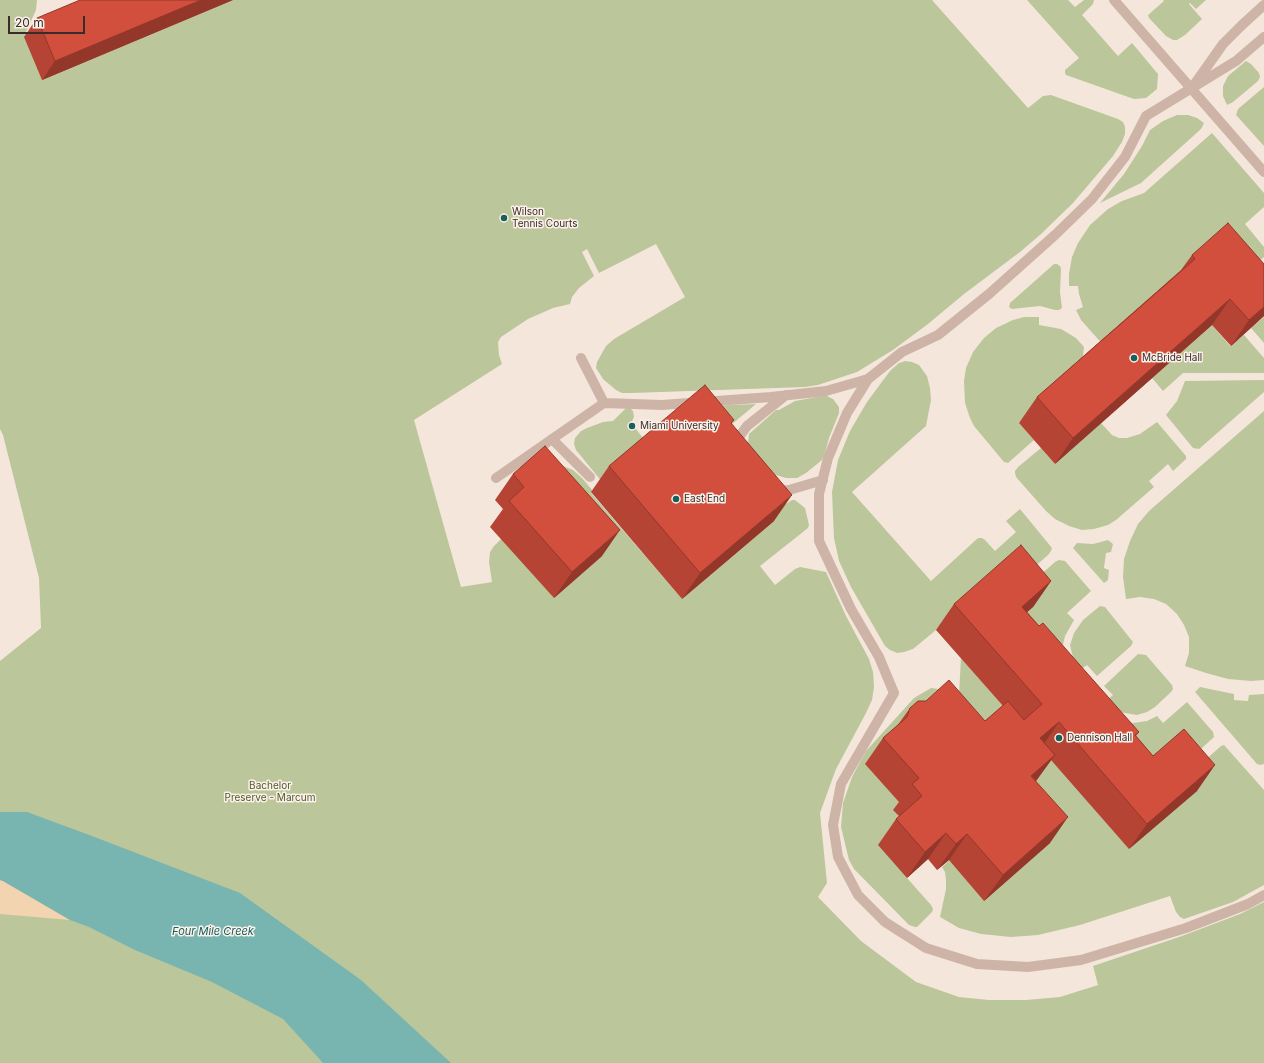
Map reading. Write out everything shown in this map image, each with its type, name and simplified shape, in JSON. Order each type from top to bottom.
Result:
[{"type":"street","points":[[1114,0],[1264,172]]},
{"type":"street","points":[[1192,88],[1223,44],[1264,5]]},
{"type":"street","points":[[1264,36],[1236,61],[1146,116],[1125,157],[1092,199],[1055,235],[989,294],[938,335],[902,352],[868,379],[847,413],[828,458],[820,494],[819,541],[851,609],[879,657],[894,693],[841,784],[833,825],[838,858],[858,895],[885,922],[926,948],[976,964],[1028,967],[1081,960],[1186,928],[1248,904],[1264,895]]},
{"type":"street","points":[[581,358],[604,403]]},
{"type":"street","points":[[496,478],[604,403],[662,405],[786,395],[826,391],[868,379]]},
{"type":"street","points":[[740,457],[737,450],[739,437],[747,426],[786,395]]},
{"type":"street","points":[[552,439],[590,477]]},
{"type":"street","points":[[768,488],[774,491],[789,490],[823,480]]},
{"type":"green space","name":"Bachelor Preserve - Marcum","points":[[0,0],[37,0],[36,10],[26,32],[62,71],[233,0],[932,0],[1028,108],[1043,96],[1051,95],[1123,122],[1125,134],[1113,156],[1073,203],[1041,234],[928,324],[893,350],[857,372],[818,385],[805,387],[622,393],[603,379],[596,368],[597,362],[606,346],[614,339],[685,297],[656,244],[599,273],[587,249],[582,252],[594,276],[579,288],[572,297],[570,304],[553,308],[528,319],[501,337],[498,342],[499,355],[502,364],[414,420],[461,587],[492,582],[489,562],[490,552],[501,539],[553,462],[573,470],[582,478],[593,491],[591,493],[682,599],[769,515],[792,500],[795,500],[805,508],[809,525],[808,528],[760,566],[775,585],[795,569],[800,567],[826,572],[846,616],[869,659],[873,672],[874,687],[872,700],[836,769],[820,813],[827,883],[818,897],[861,941],[916,982],[959,997],[989,1000],[1026,1000],[1060,997],[1098,985],[1093,966],[1182,936],[1240,914],[1264,902],[1264,1063],[0,1063],[0,661],[41,628],[39,578],[3,435],[0,429]]},
{"type":"green space","points":[[1027,0],[1068,0],[1075,7],[1084,0],[1094,0],[1093,4],[1082,15],[1118,56],[1132,43],[1158,74],[1157,89],[1146,98],[1134,99],[1066,75],[1065,70],[1079,58]]},
{"type":"green space","points":[[1163,0],[1206,0],[1196,9],[1190,3],[1189,4],[1202,19],[1185,35],[1177,40],[1173,40],[1166,36],[1148,15],[1164,1]]},
{"type":"green space","points":[[1246,61],[1259,73],[1260,77],[1258,81],[1233,102],[1227,105],[1223,96],[1223,86],[1228,76]]},
{"type":"green space","points":[[1264,87],[1264,146],[1236,115],[1238,109]]},
{"type":"green space","points":[[1177,115],[1188,115],[1197,118],[1204,123],[1201,129],[1141,183],[1100,203],[1124,174],[1142,146],[1150,130],[1163,121]]},
{"type":"green space","points":[[1212,133],[1264,193],[1264,207],[1245,224],[1264,247],[1264,257],[1237,280],[1105,347],[1081,320],[1076,310],[1083,307],[1078,286],[1069,286],[1069,274],[1072,257],[1078,243],[1090,225],[1108,209],[1122,201],[1144,193]]},
{"type":"green space","points":[[1054,264],[1060,266],[1061,269],[1060,292],[1062,308],[1055,310],[1040,306],[1012,309],[1009,307],[1010,303]]},
{"type":"green space","points":[[1024,317],[1039,317],[1039,325],[1061,329],[1076,338],[1084,347],[1083,356],[1088,363],[1019,423],[1034,440],[1008,463],[1004,462],[974,426],[965,403],[964,381],[966,368],[973,352],[984,338],[996,328],[1013,320]]},
{"type":"green space","points":[[1264,317],[1264,343],[1251,328]]},
{"type":"green space","points":[[1212,325],[1230,346],[1244,335],[1264,358],[1264,373],[1183,373],[1163,391],[1152,378]]},
{"type":"green space","points":[[905,361],[919,365],[927,376],[931,400],[926,426],[852,492],[931,581],[978,538],[985,540],[995,551],[1016,532],[1006,521],[1020,509],[1052,548],[1048,555],[1014,585],[936,630],[913,649],[897,653],[885,646],[851,587],[839,561],[834,538],[832,492],[838,460],[850,431],[867,402],[890,371],[899,363]]},
{"type":"green space","points":[[1264,380],[1264,392],[1199,449],[1193,448],[1166,415],[1177,401],[1185,381]]},
{"type":"green space","points":[[827,396],[833,399],[839,407],[839,413],[822,460],[806,473],[797,478],[786,478],[776,475],[763,468],[756,461],[748,443],[749,434],[776,410],[779,410],[795,401]]},
{"type":"green space","points":[[756,404],[712,441],[684,407]]},
{"type":"green space","points":[[626,408],[630,408],[633,411],[634,417],[631,423],[648,444],[603,483],[576,450],[574,444],[575,438],[581,431],[587,428],[603,422],[613,421]]},
{"type":"green space","points":[[1264,411],[1264,680],[1251,681],[1228,679],[1185,666],[1189,653],[1189,637],[1177,614],[1166,604],[1154,599],[1140,597],[1126,599],[1123,577],[1124,559],[1138,524],[1149,511]]},
{"type":"green space","points":[[1157,422],[1186,456],[1186,459],[1173,471],[1168,464],[1149,481],[1154,487],[1116,520],[1108,525],[1094,529],[1082,530],[1069,526],[1055,519],[1016,477],[1015,471],[1018,467],[1041,448],[1055,464],[1101,423],[1112,435],[1119,438],[1127,438],[1140,434]]},
{"type":"green space","points":[[1108,540],[1113,544],[1111,552],[1106,553],[1104,568],[1109,570],[1108,580],[1104,583],[1073,548],[1077,543],[1093,544]]},
{"type":"green space","points":[[1059,560],[1065,561],[1091,591],[1067,613],[1074,620],[1065,636],[1062,649],[1004,632],[1021,592]]},
{"type":"green space","points":[[1100,606],[1105,607],[1133,642],[1131,646],[1097,676],[1087,665],[1080,670],[1074,662],[1070,645],[1074,633],[1083,620]]},
{"type":"green space","points":[[1138,654],[1146,655],[1172,685],[1173,689],[1155,707],[1147,712],[1137,715],[1119,712],[1106,701],[1113,695],[1104,686]]},
{"type":"green space","points":[[961,658],[1024,730],[900,804],[904,822],[907,878],[933,909],[932,912],[917,927],[915,927],[909,925],[854,869],[849,860],[841,827],[843,803],[852,777],[866,751],[914,698],[931,688],[939,689],[939,694],[959,694]]},
{"type":"green space","points":[[1200,687],[1234,694],[1234,700],[1248,701],[1249,695],[1264,694],[1264,764],[1257,764],[1195,692]]},
{"type":"green space","points":[[1187,702],[1213,732],[1214,737],[1178,770],[1135,782],[1124,721],[1133,723],[1147,721],[1157,716],[1163,723]]},
{"type":"green space","points":[[1224,745],[1264,790],[1264,885],[1233,902],[1184,919],[1176,912],[1170,896],[1080,925],[1038,935],[1011,937],[981,934],[959,928],[940,917],[946,889],[945,872],[942,867],[1013,802],[1041,748],[1185,778]]},
{"type":"sand","points":[[0,880],[3,881],[70,920],[0,914]]},
{"type":"water","name":"Four Mile Creek","points":[[0,812],[27,812],[240,893],[361,980],[451,1063],[323,1063],[283,1019],[212,982],[135,950],[89,927],[70,920],[0,880]]},
{"type":"building","points":[[80,0],[201,0],[55,61],[37,18]]},
{"type":"building","name":"McBride Hall","points":[[1228,223],[1264,264],[1264,307],[1249,320],[1230,299],[1073,438],[1037,397],[1195,259],[1192,255]]},
{"type":"building","name":"East End","points":[[705,385],[734,420],[731,423],[792,495],[700,573],[609,466]]},
{"type":"building","points":[[545,446],[620,530],[572,572],[509,501],[524,487],[513,474]]},
{"type":"building","name":"Dennison Hall","points":[[1021,545],[1051,581],[1022,607],[1039,626],[1043,623],[1139,732],[1135,735],[1153,756],[1184,729],[1215,765],[1147,824],[1059,722],[1040,738],[1055,755],[1031,776],[1068,817],[1003,875],[967,834],[956,844],[946,833],[925,852],[896,819],[922,796],[912,784],[919,778],[883,738],[907,717],[910,708],[918,701],[926,701],[949,680],[985,721],[1008,701],[1024,720],[1042,704],[954,604]]},
{"type":"place","name":"Wilson Tennis Courts","points":[[504,218]]},
{"type":"place","name":"McBride Hall","points":[[1134,358]]},
{"type":"place","name":"Miami University","points":[[632,426]]},
{"type":"place","name":"East End","points":[[676,499]]},
{"type":"place","name":"Dennison Hall","points":[[1059,738]]}]
